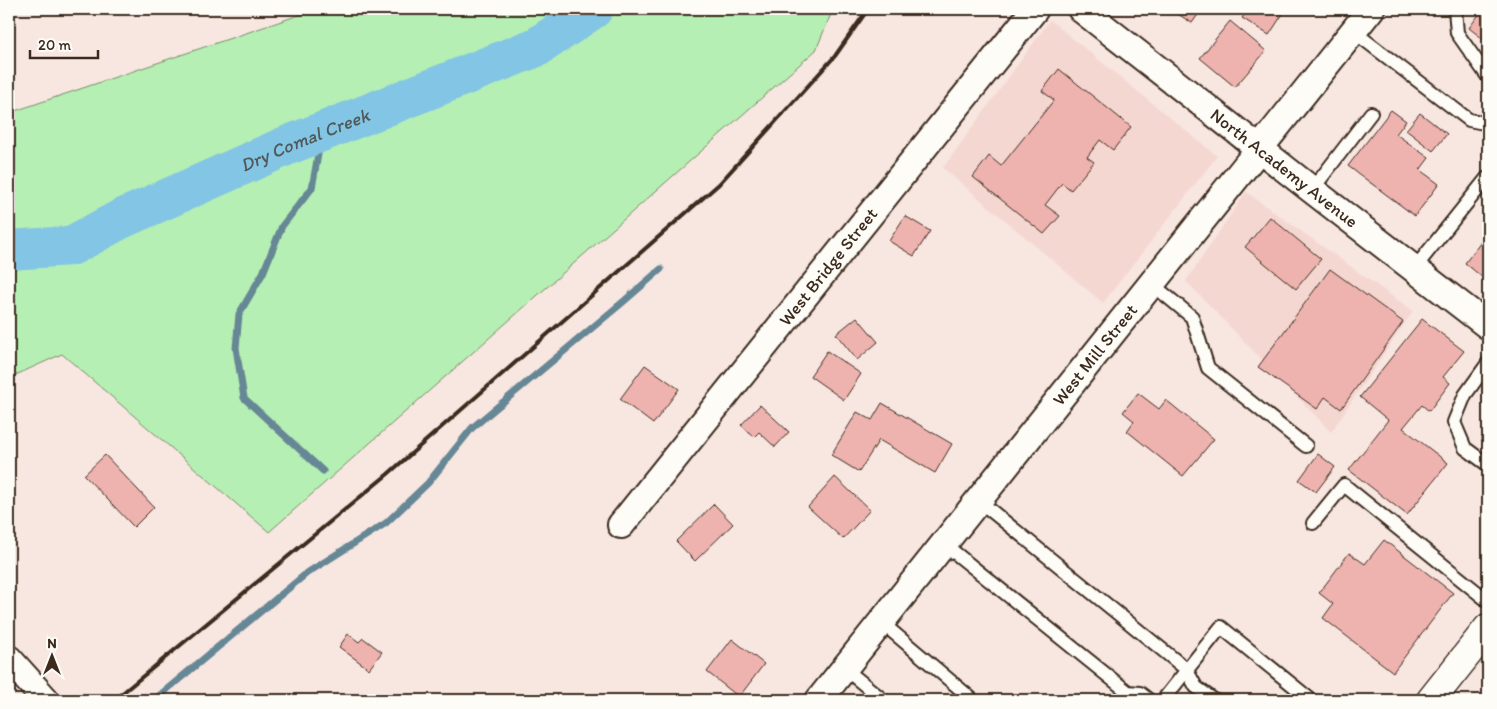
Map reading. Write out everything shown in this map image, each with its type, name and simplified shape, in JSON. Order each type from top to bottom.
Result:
[{"type":"main road","points":[[1431,700],[1488,628]]},
{"type":"street","name":"West Bridge Street","points":[[621,526],[1035,9]]},
{"type":"street","name":"North Academy Avenue","points":[[1081,9],[1488,326]]},
{"type":"street","name":"West Mill Street","points":[[819,700],[1371,9]]},
{"type":"street","points":[[9,659],[46,700]]},
{"type":"street","points":[[9,684],[23,700]]},
{"type":"lane","points":[[1455,9],[1457,34],[1488,77]]},
{"type":"lane","points":[[1353,31],[1469,120],[1484,123],[1488,120]]},
{"type":"lane","points":[[1312,190],[1371,112]]},
{"type":"lane","points":[[1414,269],[1487,178]]},
{"type":"lane","points":[[1152,284],[1192,317],[1208,368],[1306,446]]},
{"type":"lane","points":[[1488,363],[1465,395],[1454,422],[1465,448],[1488,465]]},
{"type":"lane","points":[[1313,523],[1344,485],[1488,601]]},
{"type":"lane","points":[[978,500],[1186,669],[1196,687],[1214,700]]},
{"type":"lane","points":[[944,544],[1128,692],[1140,693],[1149,700]]},
{"type":"lane","points":[[881,622],[973,700]]},
{"type":"lane","points":[[1163,700],[1221,627],[1311,700]]},
{"type":"lane","points":[[844,668],[883,700]]},
{"type":"shaded area","points":[[1050,20],[1217,156],[1103,303],[943,168]]},
{"type":"shaded area","points":[[1246,192],[1413,311],[1331,432],[1186,281]]},
{"type":"green space","points":[[317,9],[833,9],[816,50],[269,532],[62,354],[9,378],[9,113]]},
{"type":"building","points":[[1170,9],[1202,9],[1192,23]]},
{"type":"building","points":[[1248,9],[1286,9],[1269,35],[1242,18]]},
{"type":"building","points":[[1483,9],[1488,9],[1488,43],[1469,28]]},
{"type":"building","points":[[1230,21],[1266,51],[1235,87],[1200,58]]},
{"type":"building","points":[[1059,69],[1131,127],[1113,150],[1100,140],[1087,157],[1094,162],[1071,190],[1062,183],[1045,205],[1060,216],[1044,234],[973,177],[989,156],[1001,166],[1054,100],[1042,91]]},
{"type":"building","points":[[1391,110],[1406,121],[1396,134],[1429,158],[1420,170],[1439,184],[1415,216],[1348,166]]},
{"type":"building","points":[[1420,113],[1447,134],[1433,151],[1406,130]]},
{"type":"building","points":[[905,216],[930,231],[914,256],[889,241]]},
{"type":"building","points":[[1270,217],[1321,259],[1296,289],[1245,247]]},
{"type":"building","points":[[1488,233],[1488,282],[1465,263]]},
{"type":"building","points":[[1330,269],[1403,322],[1341,409],[1325,397],[1317,409],[1258,367]]},
{"type":"building","points":[[857,317],[878,342],[857,360],[836,334]]},
{"type":"building","points":[[1422,319],[1464,351],[1443,377],[1450,383],[1429,411],[1422,405],[1403,428],[1448,463],[1407,515],[1349,470],[1388,420],[1360,397]]},
{"type":"building","points":[[827,351],[861,374],[844,400],[810,376]]},
{"type":"building","points":[[645,365],[679,389],[653,424],[620,399]]},
{"type":"building","points":[[1138,393],[1159,409],[1166,400],[1214,439],[1183,476],[1127,431],[1134,421],[1123,412]]},
{"type":"building","points":[[882,403],[952,444],[935,473],[879,440],[859,472],[831,455],[857,412],[872,420]]},
{"type":"building","points":[[760,405],[789,432],[775,447],[759,432],[754,437],[741,425]]},
{"type":"building","points":[[1318,454],[1335,467],[1316,492],[1299,480]]},
{"type":"building","points":[[105,455],[154,507],[134,527],[84,475]]},
{"type":"building","points":[[835,477],[870,510],[843,539],[808,507]]},
{"type":"building","points":[[714,504],[733,524],[695,561],[676,541]]},
{"type":"building","points":[[1384,540],[1453,593],[1393,672],[1323,618],[1333,604],[1319,593],[1349,553],[1365,564]]},
{"type":"building","points":[[348,634],[359,642],[363,638],[382,652],[369,669],[339,647]]},
{"type":"building","points":[[732,639],[764,664],[739,697],[707,672]]},
{"type":"waterway","name":"Dry Comal Creek","points":[[9,250],[71,246],[121,219],[286,146],[537,47],[593,9]]},
{"type":"waterway","points":[[322,132],[312,188],[282,226],[263,273],[239,314],[236,348],[244,398],[323,471]]},
{"type":"waterway","points":[[154,700],[307,573],[386,523],[428,483],[472,428],[661,269]]},
{"type":"railway","points":[[114,700],[388,474],[719,184],[835,56],[868,9]]}]
